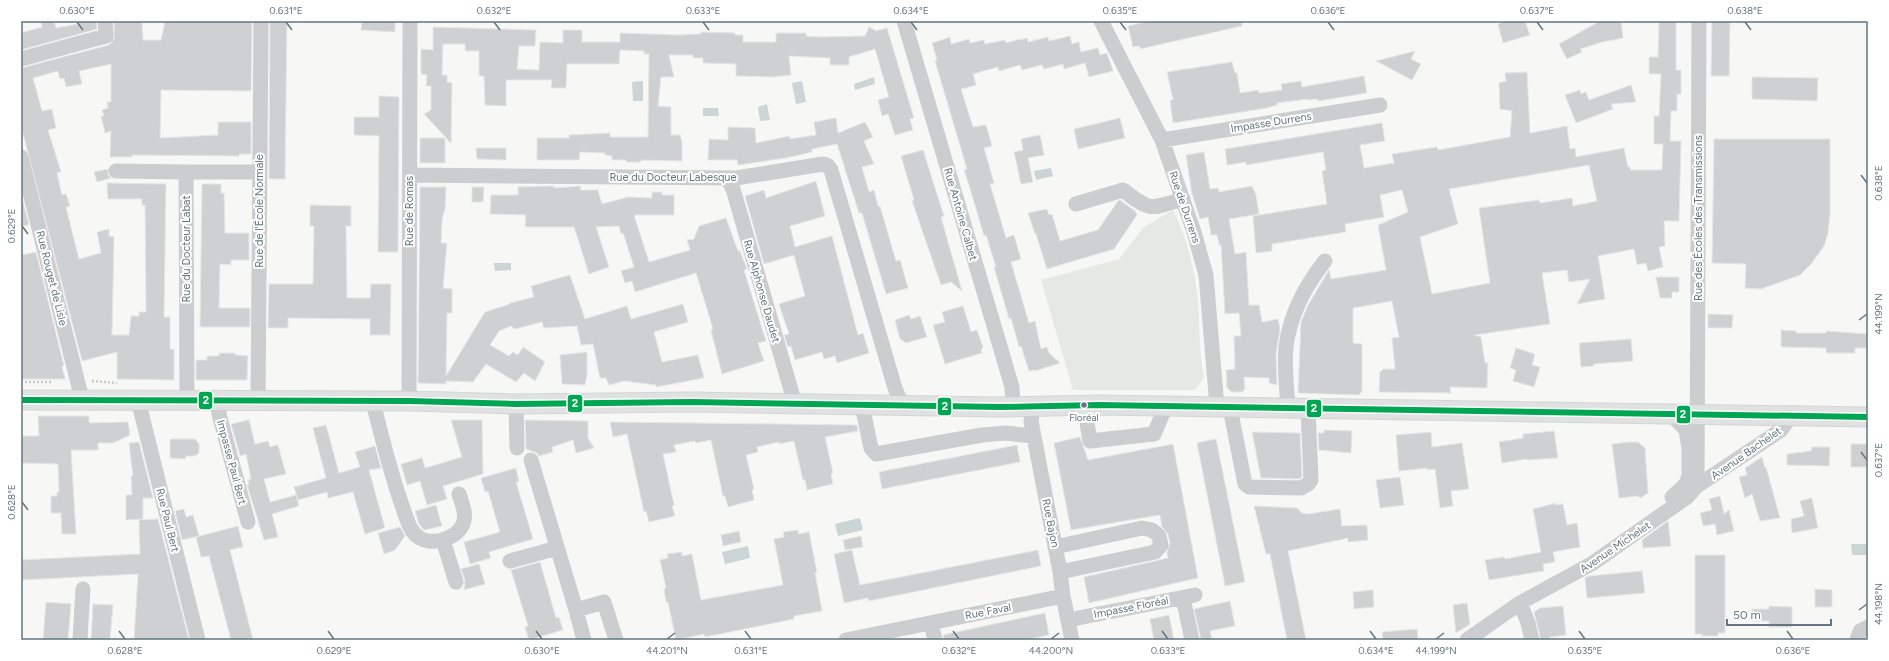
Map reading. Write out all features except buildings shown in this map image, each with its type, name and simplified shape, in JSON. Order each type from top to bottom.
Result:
[{"type":"main road","points":[[21,400],[409,401],[516,404],[691,402],[1013,407],[1084,405],[1868,417]]},
{"type":"street","points":[[21,59],[106,36],[106,21]]},
{"type":"street","name":"Rue de l'École Normale","points":[[258,401],[261,21]]},
{"type":"street","name":"Rue de Romas","points":[[409,401],[410,21]]},
{"type":"street","name":"Rue Antoine Calbet","points":[[904,21],[1012,387],[1013,407]]},
{"type":"street","name":"Rue de Durrens","points":[[1101,21],[1162,140],[1183,199],[1206,275],[1223,408],[1245,484],[1249,487],[1301,488],[1308,484],[1311,480],[1308,409]]},
{"type":"street","name":"Rue des Écoles des Transmissions","points":[[1697,414],[1699,21]]},
{"type":"street","name":"Impasse Durrens","points":[[1162,140],[1380,105]]},
{"type":"street","name":"Rue Rouget de Lisle","points":[[21,157],[82,399]]},
{"type":"street","name":"Rue du Docteur Labesque","points":[[410,175],[727,178],[823,164],[827,165],[831,170],[895,388],[902,405]]},
{"type":"street","points":[[116,171],[260,172]]},
{"type":"street","name":"Rue du Docteur Labat","points":[[186,172],[186,400]]},
{"type":"street","name":"Rue Alphonse Daudet","points":[[727,178],[732,189],[795,404]]},
{"type":"street","points":[[1076,204],[1123,190],[1140,204],[1154,208],[1183,199]]},
{"type":"street","points":[[1288,409],[1286,348],[1289,328],[1303,292],[1326,261]]},
{"type":"street","name":"Rue Paul Bert","points":[[138,400],[198,640]]},
{"type":"street","name":"Impasse Paul Bert","points":[[218,401],[219,414],[248,522]]},
{"type":"street","points":[[373,402],[394,484],[414,533],[428,541],[443,540],[456,534],[463,524],[464,514],[459,494]]},
{"type":"street","points":[[516,404],[517,448]]},
{"type":"street","points":[[862,405],[870,448],[876,454],[1005,432],[1033,436]]},
{"type":"street","points":[[1084,405],[1090,441],[1154,434],[1166,406]]},
{"type":"street","name":"Rue Bajon","points":[[1034,406],[1031,422],[1033,436],[1072,640]]},
{"type":"street","points":[[1566,578],[1580,565],[1680,491],[1686,484],[1689,476],[1688,439],[1686,430],[1670,413]]},
{"type":"street","points":[[1697,414],[1698,486]]},
{"type":"street","name":"Avenue Bachelet","points":[[1698,486],[1781,430],[1791,416]]},
{"type":"street","points":[[531,460],[584,640]]},
{"type":"street","name":"Avenue Michelet","points":[[1467,640],[1520,603],[1614,550],[1687,497],[1698,486]]},
{"type":"street","points":[[1055,547],[1142,528],[1152,530],[1159,536],[1161,545],[1155,552],[1060,572]]},
{"type":"street","points":[[443,540],[456,582]]},
{"type":"street","points":[[510,561],[557,548]]},
{"type":"street","points":[[80,640],[83,589]]},
{"type":"street","name":"Rue Faval","points":[[846,640],[1063,596]]},
{"type":"street","name":"Impasse Floréal","points":[[1068,620],[1189,596],[1192,640]]},
{"type":"street","points":[[576,610],[604,602],[616,640]]},
{"type":"street","points":[[1520,603],[1528,623],[1532,640]]},
{"type":"street","points":[[931,623],[935,640]]},
{"type":"street","points":[[1857,640],[1860,631],[1868,627]]},
{"type":"shaded area","points":[[874,77],[875,84],[855,90],[854,84]]},
{"type":"shaded area","points":[[643,81],[643,101],[633,101],[632,82]]},
{"type":"shaded area","points":[[802,81],[806,102],[796,104],[792,83]]},
{"type":"shaded area","points":[[767,104],[770,120],[760,121],[758,107]]},
{"type":"shaded area","points":[[703,108],[718,108],[719,116],[703,116]]},
{"type":"shaded area","points":[[1051,168],[1053,176],[1036,180],[1034,171]]},
{"type":"shaded area","points":[[1173,210],[1190,254],[1195,278],[1198,302],[1200,349],[1204,378],[1195,390],[1073,390],[1041,280],[1119,259],[1144,227]]},
{"type":"shaded area","points":[[494,263],[511,263],[511,270],[495,271]]},
{"type":"shaded area","points":[[860,518],[863,530],[838,536],[835,524]]},
{"type":"shaded area","points":[[1851,544],[1868,544],[1868,555],[1852,555]]},
{"type":"shaded area","points":[[748,546],[750,558],[725,564],[722,552]]},
{"type":"transit line","name":"2","points":[[21,400],[409,401],[516,404],[691,402],[1000,407],[1099,405],[1868,417]]},
{"type":"place","name":"Floréal","points":[[1084,405]]}]
